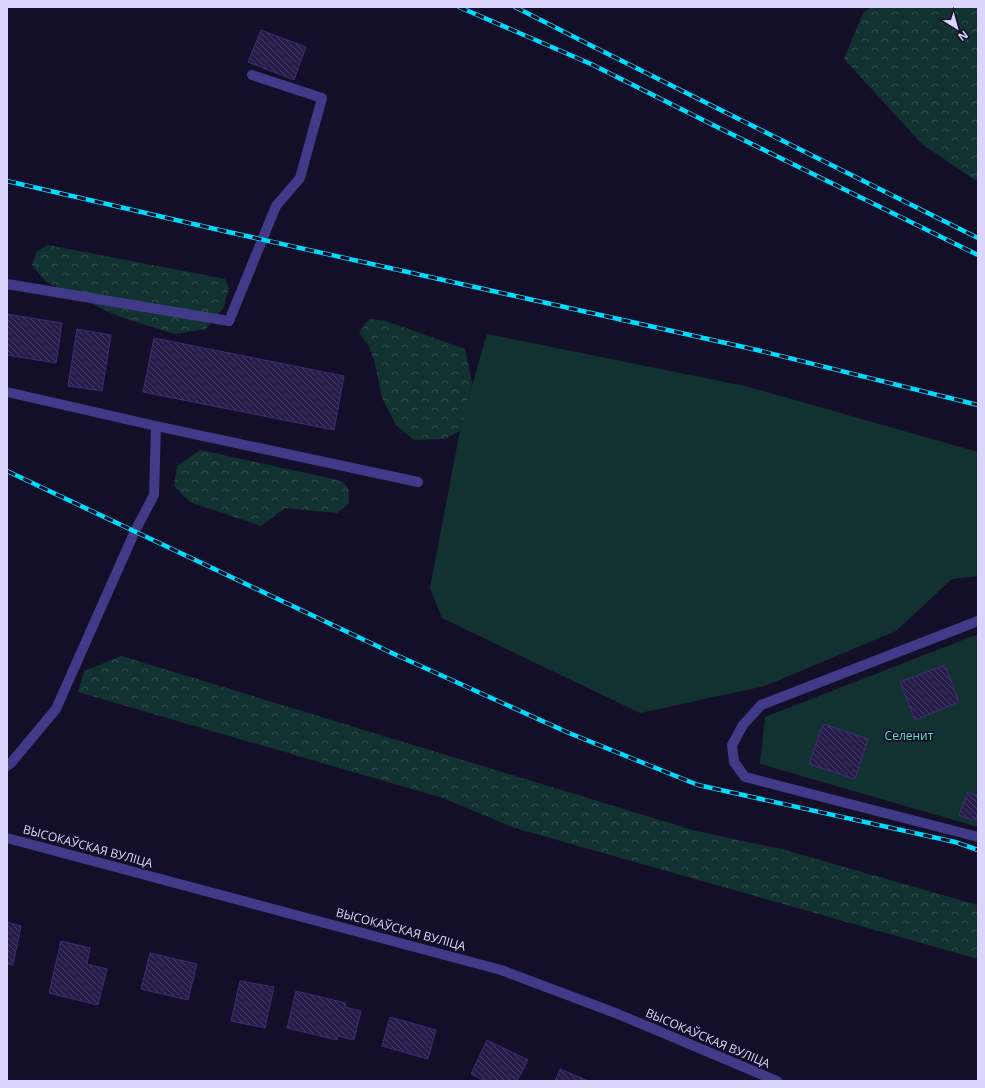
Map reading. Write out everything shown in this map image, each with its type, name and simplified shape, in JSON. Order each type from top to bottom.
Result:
[{"type":"street","points":[[7,284],[229,321],[276,206],[300,178],[322,98],[252,75]]},
{"type":"street","points":[[7,392],[156,426],[418,482]]},
{"type":"street","points":[[7,766],[56,709],[135,531],[154,495],[156,426]]},
{"type":"street","points":[[978,621],[761,705],[743,725],[732,745],[734,762],[745,777],[978,837]]},
{"type":"street","name":"ВЫСОКАЎСКАЯ ВУЛІЦА","points":[[7,838],[501,970],[618,1014],[777,1081]]},
{"type":"green space","points":[[871,7],[978,7],[978,182],[922,144],[844,59],[863,13]]},
{"type":"green space","points":[[48,245],[225,279],[229,288],[224,307],[206,329],[175,334],[120,317],[46,282],[32,265],[36,252]]},
{"type":"green space","points":[[369,319],[386,321],[465,349],[472,383],[460,431],[445,439],[414,440],[396,425],[382,398],[375,364],[369,346],[359,333]]},
{"type":"green space","points":[[487,334],[745,386],[978,452],[978,576],[952,579],[896,631],[765,686],[640,713],[442,618],[430,588],[462,420]]},
{"type":"green space","points":[[200,450],[342,481],[348,488],[349,503],[337,513],[285,508],[261,526],[190,502],[174,486],[177,466]]},
{"type":"green space","name":"Селенит","points":[[978,634],[978,827],[760,764],[765,717]]},
{"type":"green space","points":[[121,656],[696,831],[781,849],[978,905],[978,959],[515,828],[443,798],[78,692],[84,671]]},
{"type":"building","points":[[261,30],[306,47],[294,80],[248,62]]},
{"type":"building","points":[[7,314],[62,323],[56,363],[7,355]]},
{"type":"building","points":[[77,329],[111,335],[102,391],[68,386]]},
{"type":"building","points":[[154,338],[344,376],[334,430],[143,392]]},
{"type":"building","points":[[945,665],[959,702],[915,720],[900,682]]},
{"type":"building","points":[[823,724],[868,739],[855,779],[809,764]]},
{"type":"building","points":[[968,792],[978,796],[978,812],[975,821],[959,815]]},
{"type":"building","points":[[7,922],[21,926],[13,965],[7,964]]},
{"type":"building","points":[[61,941],[90,948],[87,964],[107,969],[98,1005],[49,993]]},
{"type":"building","points":[[150,953],[197,964],[188,1000],[141,989]]},
{"type":"building","points":[[240,981],[274,987],[265,1028],[231,1021]]},
{"type":"building","points":[[296,991],[346,1003],[345,1007],[361,1011],[354,1040],[338,1036],[337,1040],[287,1028]]},
{"type":"building","points":[[390,1017],[436,1030],[428,1059],[382,1046]]},
{"type":"building","points":[[487,1040],[528,1060],[517,1081],[485,1081],[471,1074]]},
{"type":"building","points":[[560,1069],[589,1081],[555,1081]]},
{"type":"railway","points":[[459,7],[591,64],[978,255]]},
{"type":"railway","points":[[515,7],[978,238]]},
{"type":"railway","points":[[7,181],[757,350],[978,405]]},
{"type":"railway","points":[[7,471],[394,654],[569,733],[698,785],[955,842],[978,850]]}]
